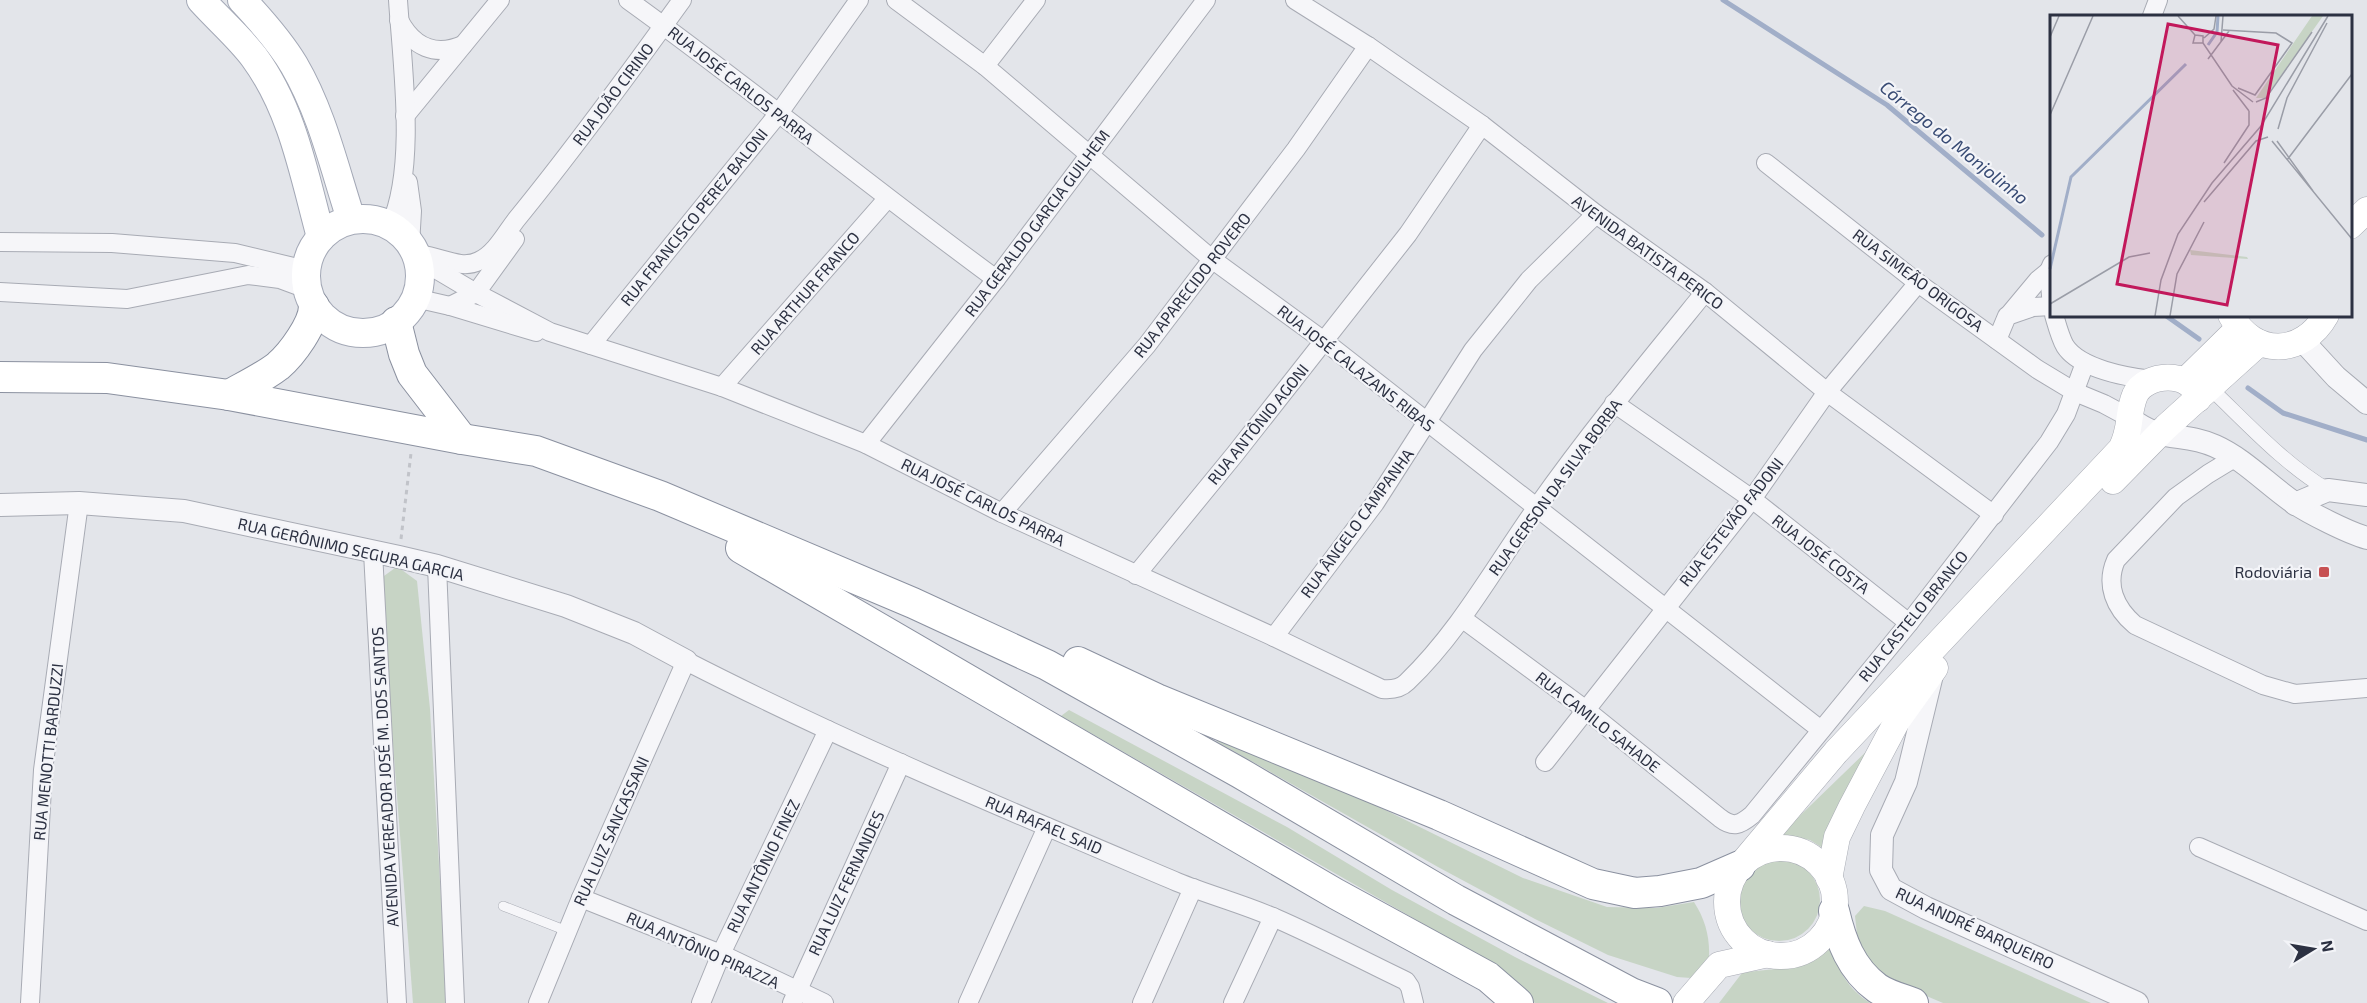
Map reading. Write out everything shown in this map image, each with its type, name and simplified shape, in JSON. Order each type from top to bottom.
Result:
[{"type":"highway","points":[[229,395],[279,365],[304,334],[314,315],[309,288]]},
{"type":"highway","points":[[396,322],[412,374],[462,439]]},
{"type":"highway","points":[[0,377],[107,378],[229,395],[536,451],[660,496],[913,603],[1047,665],[1240,773],[1456,900],[1631,993],[1657,1003]]},
{"type":"highway","points":[[660,496],[687,516],[885,633],[1336,894],[1488,977],[1518,1003]]},
{"type":"highway","points":[[913,603],[1025,638],[1157,699],[1358,783],[1439,814],[1593,884],[1635,893],[1660,891],[1701,883],[1740,866]]},
{"type":"highway","points":[[1834,911],[1839,933],[1854,967],[1879,990],[1913,1003]]},
{"type":"main road","points":[[201,0],[254,56],[273,88],[291,128],[321,237]]},
{"type":"main road","points":[[242,0],[293,64],[316,111],[351,219]]},
{"type":"main road","points":[[2352,224],[2367,210]]},
{"type":"main road","points":[[351,219],[371,219],[390,226],[414,252],[420,271],[415,298],[407,311],[396,322],[379,330],[361,333],[343,329],[327,320],[309,288],[311,252],[321,237],[335,226],[351,219]]},
{"type":"main road","points":[[1829,879],[1837,837],[1852,806],[1897,720],[1933,670],[2043,553],[2159,435],[2198,389],[2243,329],[2281,346],[2303,341],[2318,329],[2325,316]]},
{"type":"main road","points":[[1740,866],[1764,850],[1782,847],[1800,851],[1815,860],[1827,874],[1835,901],[1828,928],[1817,942],[1803,952],[1785,956],[1768,954],[1744,941],[1731,923],[1727,903],[1729,888],[1740,866],[1836,752],[2121,449],[2129,435],[2130,418],[2136,393],[2152,381],[2168,377],[2198,389]]},
{"type":"main road","points":[[1686,1003],[1713,971],[1731,923]]},
{"type":"main road","points":[[1713,971],[1768,954]]},
{"type":"street","points":[[390,226],[400,200],[404,157],[405,116],[398,0]]},
{"type":"street","points":[[405,116],[500,0]]},
{"type":"street","name":"RUA JOSÉ CARLOS PARRA","points":[[628,0],[779,113],[887,199],[996,279]]},
{"type":"street","name":"RUA JOÃO CIRINO","points":[[543,188],[682,0]]},
{"type":"street","name":"RUA FRANCISCO PEREZ BALONI","points":[[591,345],[779,113],[859,0]]},
{"type":"street","name":"RUA JOSÉ CALAZANS RIBAS","points":[[896,0],[985,66],[1213,260],[1324,341],[1821,730]]},
{"type":"street","points":[[985,66],[1036,0]]},
{"type":"street","name":"RUA GERALDO GARCIA GUILHEM","points":[[866,444],[996,279],[1206,0]]},
{"type":"street","name":"AVENIDA BATISTA PERICO","points":[[1295,0],[1368,46],[1482,124],[1596,214],[1705,292],[1827,392],[1994,515]]},
{"type":"street","points":[[2152,15],[2158,0]]},
{"type":"street","points":[[399,20],[407,35],[432,50],[447,52],[463,45]]},
{"type":"street","name":"RUA APARECIDO ROVERO","points":[[1002,513],[1147,345],[1296,149],[1368,46]]},
{"type":"street","name":"RUA ANTÔNIO AGONI","points":[[1136,575],[1408,234],[1482,124]]},
{"type":"street","points":[[404,157],[412,211],[414,252],[465,266],[481,260],[495,248],[543,188]]},
{"type":"street","name":"RUA SIMEÃO ORIGOSA","points":[[1766,163],[1918,283],[2037,369],[2074,392],[2130,418]]},
{"type":"street","points":[[450,306],[476,293],[512,244],[543,188]]},
{"type":"street","name":"RUA ARTHUR FRANCO","points":[[723,387],[887,199]]},
{"type":"street","name":"RUA ÂNGELO CAMPANHA","points":[[1274,637],[1375,503],[1473,350],[1529,280],[1596,214]]},
{"type":"street","points":[[0,242],[112,243],[224,252],[309,288]]},
{"type":"street","name":"RUA JOSÉ CARLOS PARRA","points":[[414,252],[476,293],[550,332],[723,387],[866,444],[1002,513],[1382,689],[1392,690],[1406,684]]},
{"type":"street","points":[[1997,340],[2007,316],[2050,269]]},
{"type":"street","points":[[0,292],[127,298],[249,275],[280,279],[309,288]]},
{"type":"street","name":"RUA ESTEVÃO FADONI","points":[[1545,762],[1752,499],[1827,392],[1918,283]]},
{"type":"street","name":"RUA GERSON DA SILVA BORBA","points":[[1406,684],[1463,619],[1537,507],[1614,403],[1705,292]]},
{"type":"street","name":"RUA JOSÉ CARLOS PARRA","points":[[415,298],[450,306],[522,329],[550,332]]},
{"type":"street","points":[[2007,316],[2033,307],[2050,307]]},
{"type":"street","points":[[2054,316],[2066,347],[2085,363],[2129,378],[2152,381]]},
{"type":"street","points":[[2303,341],[2336,377],[2367,403]]},
{"type":"street","name":"RUA CASTELO BRANCO","points":[[1733,825],[1745,821],[1752,815],[1994,515],[2049,442],[2066,414],[2085,363]]},
{"type":"street","points":[[2198,389],[2307,477],[2328,490],[2367,495]]},
{"type":"street","name":"RUA JOSÉ COSTA","points":[[1614,403],[1752,499],[1909,623]]},
{"type":"street","points":[[2130,418],[2142,428],[2159,435],[2194,439],[2214,445],[2236,457],[2295,504],[2367,538]]},
{"type":"street","points":[[2236,457],[2176,497],[2116,560],[2110,572],[2110,588],[2116,602],[2125,616],[2135,625],[2263,685],[2295,694],[2367,688]]},
{"type":"street","points":[[2295,504],[2328,490]]},
{"type":"street","name":"RUA GERÔNIMO SEGURA GARCIA","points":[[0,505],[79,503],[144,506],[184,511],[399,557],[437,566],[566,606],[634,633],[686,661]]},
{"type":"street","name":"RUA MENOTTI BARDUZZI","points":[[30,1003],[43,770],[79,503]]},
{"type":"street","name":"AVENIDA VEREADOR JOSÉ M. DOS SANTOS","points":[[373,552],[397,1003]]},
{"type":"street","points":[[437,566],[455,1003]]},
{"type":"street","name":"RUA CAMILO SAHADE","points":[[1463,619],[1586,710],[1720,818],[1733,825]]},
{"type":"street","name":"RUA RAFAEL SAID","points":[[686,661],[828,730],[1047,827],[1193,888],[1274,917],[1406,981],[1414,1003]]},
{"type":"street","name":"RUA LUIZ SANCASSANI","points":[[538,1003],[581,898],[686,661]]},
{"type":"street","name":"RUA ANDRÉ BARQUEIRO","points":[[1933,670],[1906,782],[1882,835],[1881,870],[1891,889],[1926,908],[2137,1003]]},
{"type":"street","name":"RUA ANTÔNIO FINEZ","points":[[701,1003],[721,954],[828,730]]},
{"type":"street","name":"RUA LUIZ FERNANDES","points":[[794,997],[901,763]]},
{"type":"street","points":[[968,1003],[1047,827]]},
{"type":"street","points":[[2199,847],[2367,921]]},
{"type":"street","points":[[1142,1003],[1193,888]]},
{"type":"street","name":"RUA ANTÔNIO PIRAZZA","points":[[581,898],[721,954],[794,997],[824,1003]]},
{"type":"street","points":[[1233,1003],[1274,917]]},
{"type":"lane","points":[[503,906],[567,931]]},
{"type":"path","points":[[399,557],[414,430]]},
{"type":"green space","points":[[395,568],[402,570],[417,581],[430,709],[447,1003],[413,1003],[382,602],[384,576]]},
{"type":"green space","points":[[1069,710],[1287,827],[1392,890],[1515,957],[1608,1003],[1535,1003],[1488,961],[1061,716]]},
{"type":"green space","points":[[1225,739],[1363,799],[1523,878],[1607,907],[1656,908],[1694,902],[1706,928],[1709,957],[1691,978],[1677,977],[1608,955],[1438,867],[1216,741]]},
{"type":"green space","points":[[1873,745],[1826,850],[1810,840],[1780,835]]},
{"type":"green space","points":[[1779,859],[1795,862],[1808,871],[1817,884],[1820,900],[1817,916],[1808,929],[1795,938],[1779,941],[1763,938],[1750,929],[1741,916],[1738,900],[1741,884],[1750,871],[1763,862]]},
{"type":"green space","points":[[1864,906],[1885,911],[2091,1003],[1943,1003],[1884,978],[1869,964],[1858,943],[1855,916]]},
{"type":"green space","points":[[1830,946],[1845,978],[1862,998],[1870,1003],[1719,1003],[1742,973],[1800,964],[1821,954]]},
{"type":"waterway","name":"Córrego do Monjolinho","points":[[1723,0],[1887,105],[2042,235]]},
{"type":"waterway","name":"Córrego do Monjolinho","points":[[2166,316],[2199,339]]},
{"type":"waterway","name":"Córrego do Monjolinho","points":[[2248,388],[2283,413],[2367,440]]},
{"type":"place","name":"Rodoviária","points":[[2324,572]]}]
